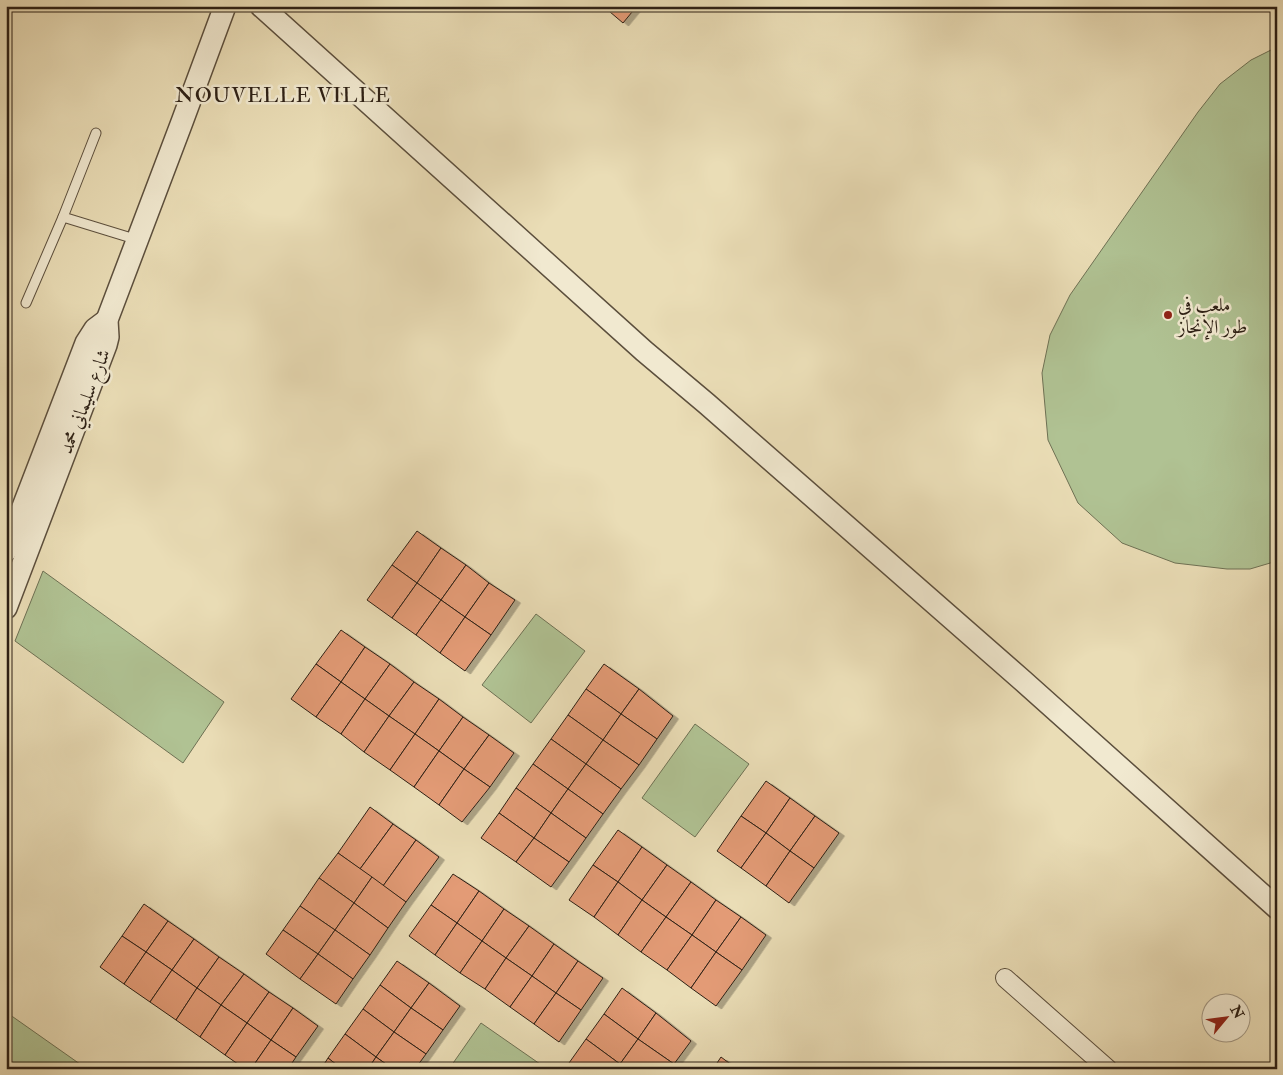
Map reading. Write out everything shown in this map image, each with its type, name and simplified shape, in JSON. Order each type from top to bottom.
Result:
[{"type":"street","points":[[107,320],[225,6]]},
{"type":"street","points":[[261,6],[644,351],[1007,667],[1277,908]]},
{"type":"street","name":"شارع سليماني محمد","points":[[6,551],[86,343],[95,329],[107,320]]},
{"type":"street","name":"شارع سليماني محمد","points":[[6,608],[106,345],[108,336],[107,320]]},
{"type":"street","points":[[1005,978],[1108,1069]]},
{"type":"lane","points":[[26,303],[96,134]]},
{"type":"lane","points":[[63,217],[138,240]]},
{"type":"green space","name":"ملعب في طور الإنجاز","points":[[1277,47],[1277,561],[1250,569],[1227,569],[1175,563],[1122,543],[1078,503],[1048,440],[1042,373],[1050,335],[1070,295],[1198,112],[1220,84],[1251,60]]},
{"type":"green space","points":[[43,571],[224,702],[183,763],[15,641]]},
{"type":"green space","points":[[536,614],[585,651],[531,723],[482,685]]},
{"type":"green space","points":[[695,724],[749,764],[695,837],[642,798]]},
{"type":"green space","points":[[6,1012],[87,1069],[6,1069]]},
{"type":"green space","points":[[481,1023],[540,1064],[536,1069],[449,1069]]},
{"type":"building","points":[[603,6],[637,6],[623,23]]},
{"type":"building","points":[[417,531],[441,548],[417,583],[392,565]]},
{"type":"building","points":[[441,548],[466,565],[441,600],[417,583]]},
{"type":"building","points":[[392,565],[417,583],[392,618],[367,600]]},
{"type":"building","points":[[466,565],[489,583],[465,617],[441,600]]},
{"type":"building","points":[[417,583],[441,600],[416,635],[392,618]]},
{"type":"building","points":[[489,583],[515,600],[491,635],[465,617]]},
{"type":"building","points":[[441,600],[465,617],[440,653],[416,635]]},
{"type":"building","points":[[465,617],[491,635],[465,671],[440,653]]},
{"type":"building","points":[[341,630],[365,647],[341,682],[316,664]]},
{"type":"building","points":[[365,647],[390,664],[365,699],[341,682]]},
{"type":"building","points":[[316,664],[341,682],[316,717],[291,699]]},
{"type":"building","points":[[390,664],[414,682],[389,716],[365,699]]},
{"type":"building","points":[[604,664],[639,689],[621,714],[586,689]]},
{"type":"building","points":[[341,682],[365,699],[341,734],[316,717]]},
{"type":"building","points":[[414,682],[439,699],[415,734],[389,716]]},
{"type":"building","points":[[586,689],[621,714],[603,740],[568,715]]},
{"type":"building","points":[[639,689],[673,716],[657,739],[621,714]]},
{"type":"building","points":[[365,699],[389,716],[364,752],[341,734]]},
{"type":"building","points":[[439,699],[463,717],[439,751],[415,734]]},
{"type":"building","points":[[621,714],[657,739],[639,765],[603,740]]},
{"type":"building","points":[[568,715],[603,740],[586,764],[551,739]]},
{"type":"building","points":[[389,716],[415,734],[390,770],[364,752]]},
{"type":"building","points":[[463,717],[489,735],[464,769],[439,751]]},
{"type":"building","points":[[415,734],[439,751],[414,787],[390,770]]},
{"type":"building","points":[[489,735],[514,753],[490,787],[464,769]]},
{"type":"building","points":[[551,739],[586,764],[568,789],[533,764]]},
{"type":"building","points":[[603,740],[639,765],[621,789],[586,764]]},
{"type":"building","points":[[439,751],[464,769],[439,805],[414,787]]},
{"type":"building","points":[[533,764],[568,789],[551,813],[516,788]]},
{"type":"building","points":[[586,764],[621,789],[603,814],[568,789]]},
{"type":"building","points":[[464,769],[490,787],[462,822],[439,805]]},
{"type":"building","points":[[766,781],[790,798],[766,833],[741,816]]},
{"type":"building","points":[[516,788],[551,813],[534,838],[499,813]]},
{"type":"building","points":[[568,789],[603,814],[586,838],[551,813]]},
{"type":"building","points":[[790,798],[815,816],[790,851],[766,833]]},
{"type":"building","points":[[370,807],[393,824],[360,869],[338,853]]},
{"type":"building","points":[[499,813],[534,838],[516,862],[481,838]]},
{"type":"building","points":[[551,813],[586,838],[569,862],[534,838]]},
{"type":"building","points":[[741,816],[766,833],[741,868],[717,851]]},
{"type":"building","points":[[815,816],[839,833],[814,868],[790,851]]},
{"type":"building","points":[[393,824],[416,840],[383,886],[360,869]]},
{"type":"building","points":[[618,830],[642,847],[618,882],[593,865]]},
{"type":"building","points":[[766,833],[790,851],[766,886],[741,868]]},
{"type":"building","points":[[534,838],[569,862],[551,887],[516,862]]},
{"type":"building","points":[[416,840],[439,857],[406,902],[383,886]]},
{"type":"building","points":[[642,847],[667,865],[642,900],[618,882]]},
{"type":"building","points":[[790,851],[814,868],[789,903],[766,886]]},
{"type":"building","points":[[338,853],[372,877],[354,903],[319,878]]},
{"type":"building","points":[[593,865],[618,882],[594,917],[569,900]]},
{"type":"building","points":[[667,865],[691,882],[666,917],[642,900]]},
{"type":"building","points":[[453,874],[479,891],[457,923],[431,905]]},
{"type":"building","points":[[372,877],[406,902],[388,928],[354,903]]},
{"type":"building","points":[[319,878],[354,903],[335,930],[300,906]]},
{"type":"building","points":[[618,882],[642,900],[618,935],[594,917]]},
{"type":"building","points":[[691,882],[716,900],[692,935],[666,917]]},
{"type":"building","points":[[479,891],[504,909],[482,941],[457,923]]},
{"type":"building","points":[[642,900],[666,917],[641,952],[618,935]]},
{"type":"building","points":[[716,900],[741,917],[716,952],[692,935]]},
{"type":"building","points":[[354,903],[388,928],[370,955],[335,930]]},
{"type":"building","points":[[144,904],[168,921],[146,952],[122,936]]},
{"type":"building","points":[[431,905],[457,923],[435,955],[409,936]]},
{"type":"building","points":[[300,906],[335,930],[318,954],[283,930]]},
{"type":"building","points":[[504,909],[529,926],[506,958],[482,941]]},
{"type":"building","points":[[666,917],[692,935],[667,970],[641,952]]},
{"type":"building","points":[[741,917],[766,935],[742,970],[716,952]]},
{"type":"building","points":[[168,921],[194,939],[172,970],[146,952]]},
{"type":"building","points":[[457,923],[482,941],[460,973],[435,955]]},
{"type":"building","points":[[529,926],[554,944],[532,976],[506,958]]},
{"type":"building","points":[[283,930],[318,954],[300,979],[266,954]]},
{"type":"building","points":[[335,930],[370,955],[353,979],[318,954]]},
{"type":"building","points":[[692,935],[716,952],[691,988],[667,970]]},
{"type":"building","points":[[122,936],[146,952],[124,984],[100,967]]},
{"type":"building","points":[[194,939],[219,957],[197,988],[172,970]]},
{"type":"building","points":[[482,941],[506,958],[485,989],[460,973]]},
{"type":"building","points":[[554,944],[578,961],[556,993],[532,976]]},
{"type":"building","points":[[146,952],[172,970],[150,1002],[124,984]]},
{"type":"building","points":[[716,952],[742,970],[716,1006],[691,988]]},
{"type":"building","points":[[318,954],[353,979],[336,1004],[300,979]]},
{"type":"building","points":[[219,957],[244,974],[221,1005],[197,988]]},
{"type":"building","points":[[506,958],[532,976],[510,1007],[485,989]]},
{"type":"building","points":[[397,961],[429,983],[411,1008],[380,985]]},
{"type":"building","points":[[578,961],[603,978],[581,1010],[556,993]]},
{"type":"building","points":[[172,970],[197,988],[176,1020],[150,1002]]},
{"type":"building","points":[[244,974],[269,992],[247,1023],[221,1005]]},
{"type":"building","points":[[532,976],[556,993],[534,1024],[510,1007]]},
{"type":"building","points":[[429,983],[460,1006],[443,1030],[411,1008]]},
{"type":"building","points":[[380,985],[411,1008],[394,1032],[363,1009]]},
{"type":"building","points":[[197,988],[221,1005],[200,1037],[176,1020]]},
{"type":"building","points":[[622,988],[656,1013],[638,1039],[604,1014]]},
{"type":"building","points":[[269,992],[293,1008],[271,1040],[247,1023]]},
{"type":"building","points":[[556,993],[581,1010],[559,1042],[534,1024]]},
{"type":"building","points":[[221,1005],[247,1023],[225,1055],[200,1037]]},
{"type":"building","points":[[293,1008],[318,1026],[296,1057],[271,1040]]},
{"type":"building","points":[[411,1008],[443,1030],[426,1054],[394,1032]]},
{"type":"building","points":[[363,1009],[394,1032],[376,1057],[345,1034]]},
{"type":"building","points":[[656,1013],[691,1041],[674,1064],[638,1039]]},
{"type":"building","points":[[604,1014],[638,1039],[620,1064],[586,1039]]},
{"type":"building","points":[[247,1023],[271,1040],[251,1069],[245,1069],[225,1055]]},
{"type":"building","points":[[394,1032],[426,1054],[415,1069],[393,1069],[376,1057]]},
{"type":"building","points":[[345,1034],[376,1057],[368,1069],[342,1069],[328,1058]]},
{"type":"building","points":[[586,1039],[620,1064],[617,1069],[576,1069],[569,1063]]},
{"type":"building","points":[[638,1039],[674,1064],[671,1069],[627,1069],[620,1064]]},
{"type":"building","points":[[271,1040],[296,1057],[288,1069],[251,1069]]},
{"type":"building","points":[[376,1057],[393,1069],[368,1069]]},
{"type":"building","points":[[721,1057],[737,1069],[713,1069]]},
{"type":"building","points":[[328,1058],[342,1069],[321,1069]]},
{"type":"building","points":[[569,1063],[576,1069],[565,1069]]},
{"type":"place","name":"ملعب في طور الإنجاز","points":[[1168,315]]},
{"type":"district","name":"NOUVELLE VILLE","points":[[283,95]]}]
